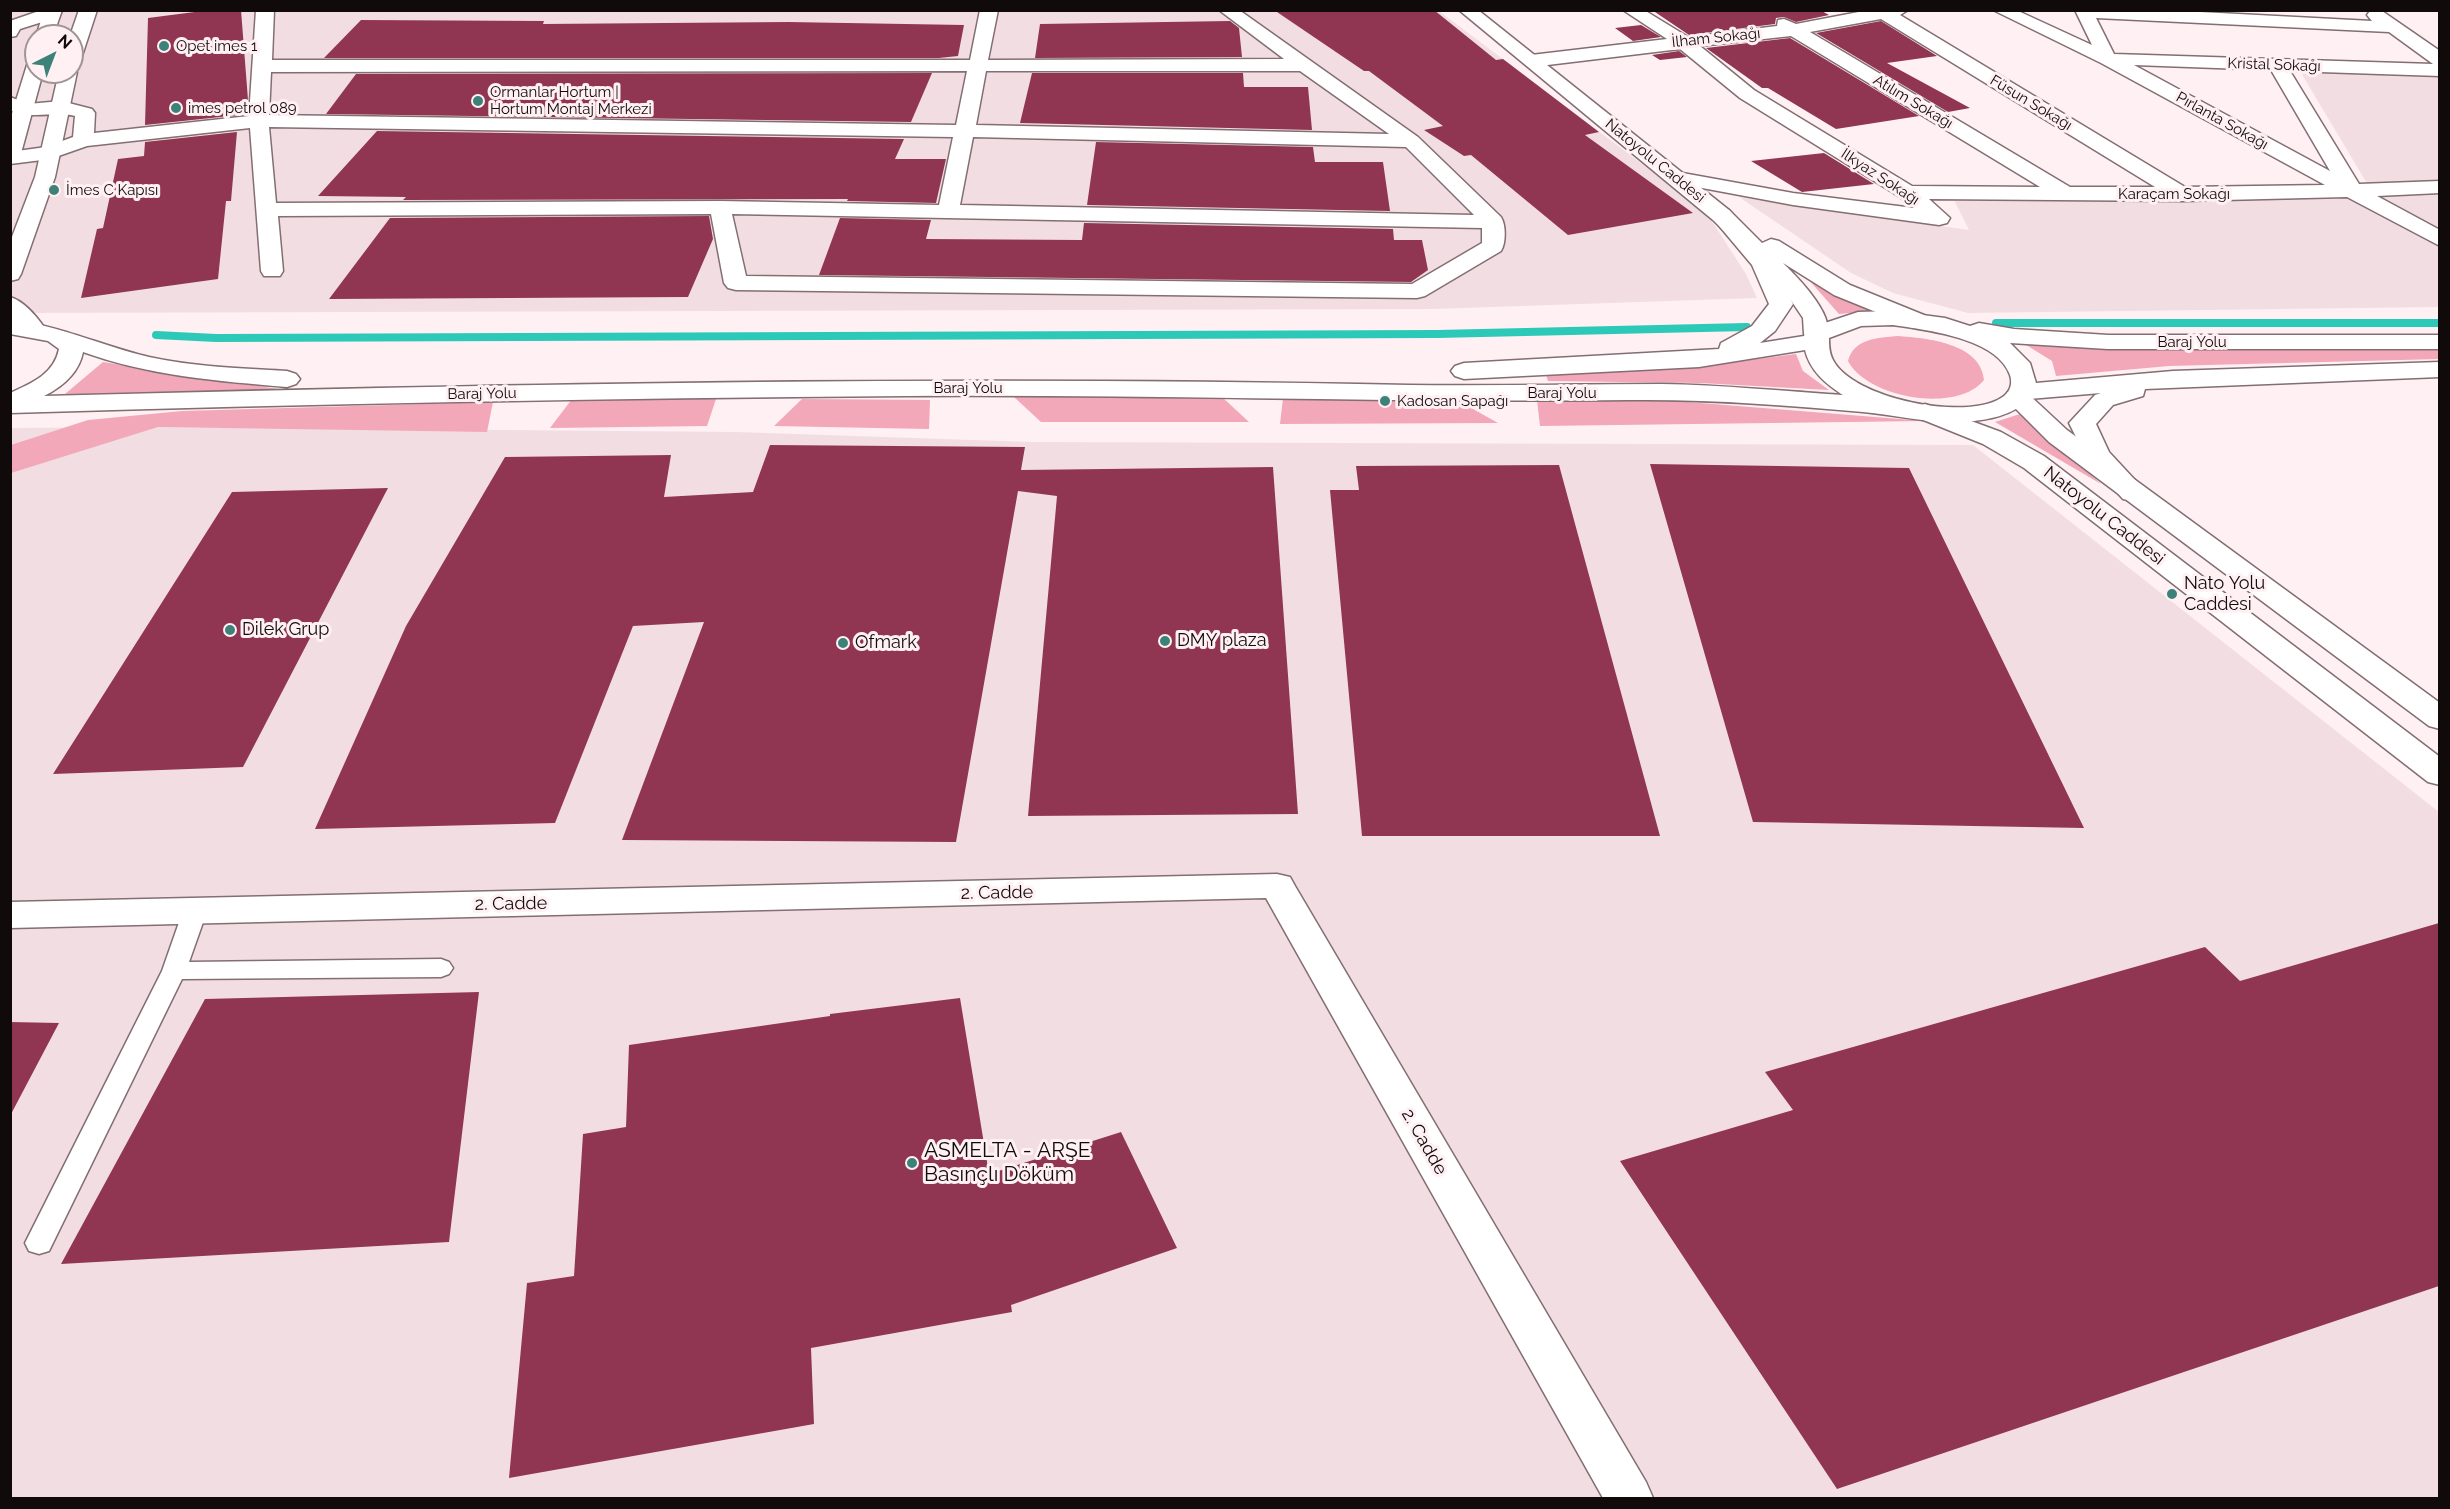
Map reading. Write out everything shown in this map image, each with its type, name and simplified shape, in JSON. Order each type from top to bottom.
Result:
[{"type":"street","points":[[265,10],[259,121],[272,271]]},
{"type":"street","points":[[948,212],[989,10]]},
{"type":"street","points":[[720,207],[736,283],[1417,291],[1493,246],[1493,222],[1411,141],[1227,10]]},
{"type":"street","name":"Natoyolu Caddesi","points":[[1467,10],[1721,215],[1792,285],[1815,318],[1821,361],[1834,377],[1862,396],[1890,406]]},
{"type":"street","name":"İlkyaz Sokağı","points":[[1631,10],[1682,41],[1747,94],[1908,192],[1939,218],[1793,199],[1677,178]]},
{"type":"street","name":"Pırlanta Sokağı","points":[[2001,10],[2109,59],[2439,239]]},
{"type":"street","points":[[2369,10],[2436,55]]},
{"type":"street","name":"İlham Sokağı","points":[[1532,61],[1682,41],[1792,30],[1887,11]]},
{"type":"street","name":"Füsun Sokağı","points":[[1887,11],[2184,195]]},
{"type":"street","points":[[2084,11],[2109,59]]},
{"type":"street","points":[[2084,11],[2395,27]]},
{"type":"street","points":[[10,32],[14,26],[53,12]]},
{"type":"street","name":"Atılım Sokağı","points":[[1772,17],[2065,193]]},
{"type":"street","name":"Kristal Sokağı","points":[[2109,59],[2439,70]]},
{"type":"street","points":[[262,66],[1304,65]]},
{"type":"street","points":[[2277,65],[2353,192]]},
{"type":"street","points":[[28,84],[18,106],[10,157],[50,153],[83,140],[259,121],[586,128],[963,130],[1411,141]]},
{"type":"street","points":[[12,260],[45,177],[65,84]]},
{"type":"street","points":[[18,106],[60,107],[85,113],[83,140]]},
{"type":"street","name":"Karaçam Sokağı","points":[[1908,192],[2184,195],[2353,192],[2439,187]]},
{"type":"street","points":[[266,210],[720,207],[1493,222]]},
{"type":"street","points":[[1721,215],[1842,290],[1916,320],[1945,325],[1999,346],[2018,363],[2024,380],[2020,394],[2010,404],[1987,412],[1957,415],[1925,412]]},
{"type":"street","points":[[1700,360],[1754,336],[1772,324],[1781,304],[1763,263],[1721,215]]},
{"type":"street","points":[[10,304],[22,328]]},
{"type":"street","name":"Baraj Yolu","points":[[22,328],[133,360],[222,375],[290,379],[893,369],[1446,372],[1700,360],[1817,338],[1858,319],[1916,320]]},
{"type":"street","name":"Baraj Yolu","points":[[1945,325],[2014,336],[2108,342],[2439,342]]},
{"type":"street","points":[[10,404],[39,389],[60,374],[71,360],[72,347],[62,338]]},
{"type":"street","name":"Baraj Yolu","points":[[2020,394],[2173,379],[2439,369]]},
{"type":"street","points":[[2133,492],[2097,455],[2082,423],[2104,400],[2173,379]]},
{"type":"street","name":"Baraj Yolu","points":[[10,404],[335,396],[906,388],[1204,388],[1500,394],[1667,392],[1890,406],[1925,412]]},
{"type":"street","name":"Natoyolu Caddesi","points":[[2020,394],[2058,436],[2439,719]]},
{"type":"street","name":"Natoyolu Caddesi","points":[[1925,412],[1992,438],[2034,462],[2439,774]]},
{"type":"street","name":"2. Cadde","points":[[10,915],[1278,886],[1629,1498]]},
{"type":"lane","points":[[39,1243],[174,971],[195,911]]},
{"type":"lane","points":[[174,971],[441,968]]},
{"type":"shaded area","points":[[10,11],[1439,11],[1706,212],[1746,274],[1757,298],[1434,309],[11,313]]},
{"type":"shaded area","points":[[2297,66],[2439,75],[2439,307],[1968,313],[1893,293],[1851,273],[1739,197],[1969,230],[1954,200],[2375,197]]},
{"type":"shaded area","points":[[1800,270],[1872,311],[1839,314]]},
{"type":"shaded area","points":[[1898,336],[1937,341],[1963,350],[1981,368],[1984,380],[1971,390],[1954,397],[1934,399],[1913,397],[1873,384],[1858,374],[1848,361],[1851,353],[1861,344],[1875,339]]},
{"type":"shaded area","points":[[2023,343],[2119,350],[2439,349],[2440,359],[2169,366],[2056,376],[2052,361]]},
{"type":"shaded area","points":[[1796,354],[1803,371],[1829,390],[1700,383],[1548,381],[1546,375],[1686,368]]},
{"type":"shaded area","points":[[103,362],[278,389],[59,399]]},
{"type":"shaded area","points":[[1014,397],[1222,397],[1249,422],[1041,422]]},
{"type":"shaded area","points":[[1283,398],[1457,400],[1498,423],[1280,424]]},
{"type":"shaded area","points":[[572,399],[716,399],[707,426],[550,428]]},
{"type":"shaded area","points":[[802,399],[930,400],[929,429],[774,426]]},
{"type":"shaded area","points":[[1537,400],[1663,400],[1925,421],[1540,426]]},
{"type":"shaded area","points":[[493,402],[487,432],[158,427],[11,473],[11,445],[88,420],[182,411]]},
{"type":"shaded area","points":[[2023,413],[2101,484],[1995,422]]},
{"type":"shaded area","points":[[158,427],[737,432],[1032,442],[1973,445],[2439,812],[2439,1498],[11,1498],[10,428]]},
{"type":"building","points":[[210,10],[241,10],[248,100],[240,101],[239,115],[145,125],[148,18]]},
{"type":"building","points":[[1274,10],[1434,10],[1496,60],[1503,59],[1599,132],[1585,135],[1693,213],[1568,235],[1471,155],[1464,156],[1424,130],[1443,126],[1369,71],[1364,71]]},
{"type":"building","points":[[1652,10],[1820,10],[1829,15],[1796,22],[1784,17],[1776,18],[1775,24],[1689,35]]},
{"type":"building","points":[[361,20],[544,21],[543,24],[788,22],[964,25],[958,56],[939,58],[324,58]]},
{"type":"building","points":[[1230,21],[1239,28],[1242,57],[1035,58],[1040,24]]},
{"type":"building","points":[[1881,21],[1937,56],[1887,63],[1970,108],[1948,112],[1816,33]]},
{"type":"building","points":[[1641,25],[1661,37],[1633,41],[1615,28]]},
{"type":"building","points":[[1790,38],[1919,116],[1836,129],[1768,88],[1762,88],[1706,48]]},
{"type":"building","points":[[1679,51],[1687,57],[1660,60],[1652,55]]},
{"type":"building","points":[[932,73],[911,122],[326,114],[356,74]]},
{"type":"building","points":[[1032,73],[1243,73],[1244,87],[1308,87],[1312,130],[1020,123]]},
{"type":"building","points":[[377,131],[904,139],[895,159],[946,159],[936,203],[847,201],[848,199],[403,200],[406,197],[318,196]]},
{"type":"building","points":[[237,132],[231,201],[226,201],[218,279],[81,298],[97,229],[103,228],[118,159],[144,156],[145,142]]},
{"type":"building","points":[[1096,142],[1313,147],[1315,162],[1383,162],[1390,211],[1087,205]]},
{"type":"building","points":[[1824,153],[1874,184],[1802,192],[1751,161]]},
{"type":"building","points":[[709,216],[713,239],[688,297],[329,299],[390,218]]},
{"type":"building","points":[[840,218],[931,220],[926,239],[1082,240],[1084,223],[1393,229],[1394,240],[1422,240],[1428,270],[1411,282],[819,275]]},
{"type":"building","points":[[770,445],[1025,447],[1021,470],[1273,467],[1298,814],[1028,816],[1057,496],[1018,491],[956,842],[622,840],[704,622],[633,626],[555,823],[315,829],[406,626],[505,457],[671,455],[664,497],[753,492]]},
{"type":"building","points":[[1650,464],[1909,468],[2084,828],[1753,822]]},
{"type":"building","points":[[1559,465],[1660,836],[1362,836],[1330,490],[1359,490],[1356,466]]},
{"type":"building","name":"Dilek Grup","points":[[388,488],[243,767],[53,774],[232,492]]},
{"type":"building","points":[[2439,923],[2439,1286],[1837,1489],[1620,1161],[1793,1110],[1765,1072],[2205,947],[2240,981]]},
{"type":"building","points":[[479,992],[449,1242],[61,1264],[205,999]]},
{"type":"building","points":[[960,998],[989,1174],[1121,1132],[1177,1248],[1011,1305],[1012,1312],[811,1348],[814,1424],[509,1478],[527,1283],[574,1276],[583,1134],[626,1127],[629,1045],[830,1016],[830,1014]]},
{"type":"building","points":[[10,1022],[59,1023],[10,1116]]},
{"type":"waterway","points":[[1996,323],[2440,323]]},
{"type":"waterway","points":[[156,335],[216,338],[1437,334],[1747,327]]},
{"type":"place","name":"Opet imes 1","points":[[164,46]]},
{"type":"place","name":"Ormanlar Hortum | Hortum Montaj Merkezi","points":[[478,101]]},
{"type":"place","name":"imes petrol 089","points":[[176,108]]},
{"type":"place","name":"İmes C Kapısı","points":[[54,190]]},
{"type":"place","name":"Kadosan Sapağı","points":[[1385,401]]},
{"type":"place","name":"Nato Yolu Caddesi","points":[[2172,594]]},
{"type":"place","name":"Dilek Grup","points":[[230,630]]},
{"type":"place","name":"DMY plaza","points":[[1165,641]]},
{"type":"place","name":"Ofmark","points":[[843,643]]},
{"type":"place","name":"ASMELTA - ARŞE Basınçlı Döküm","points":[[912,1163]]}]
